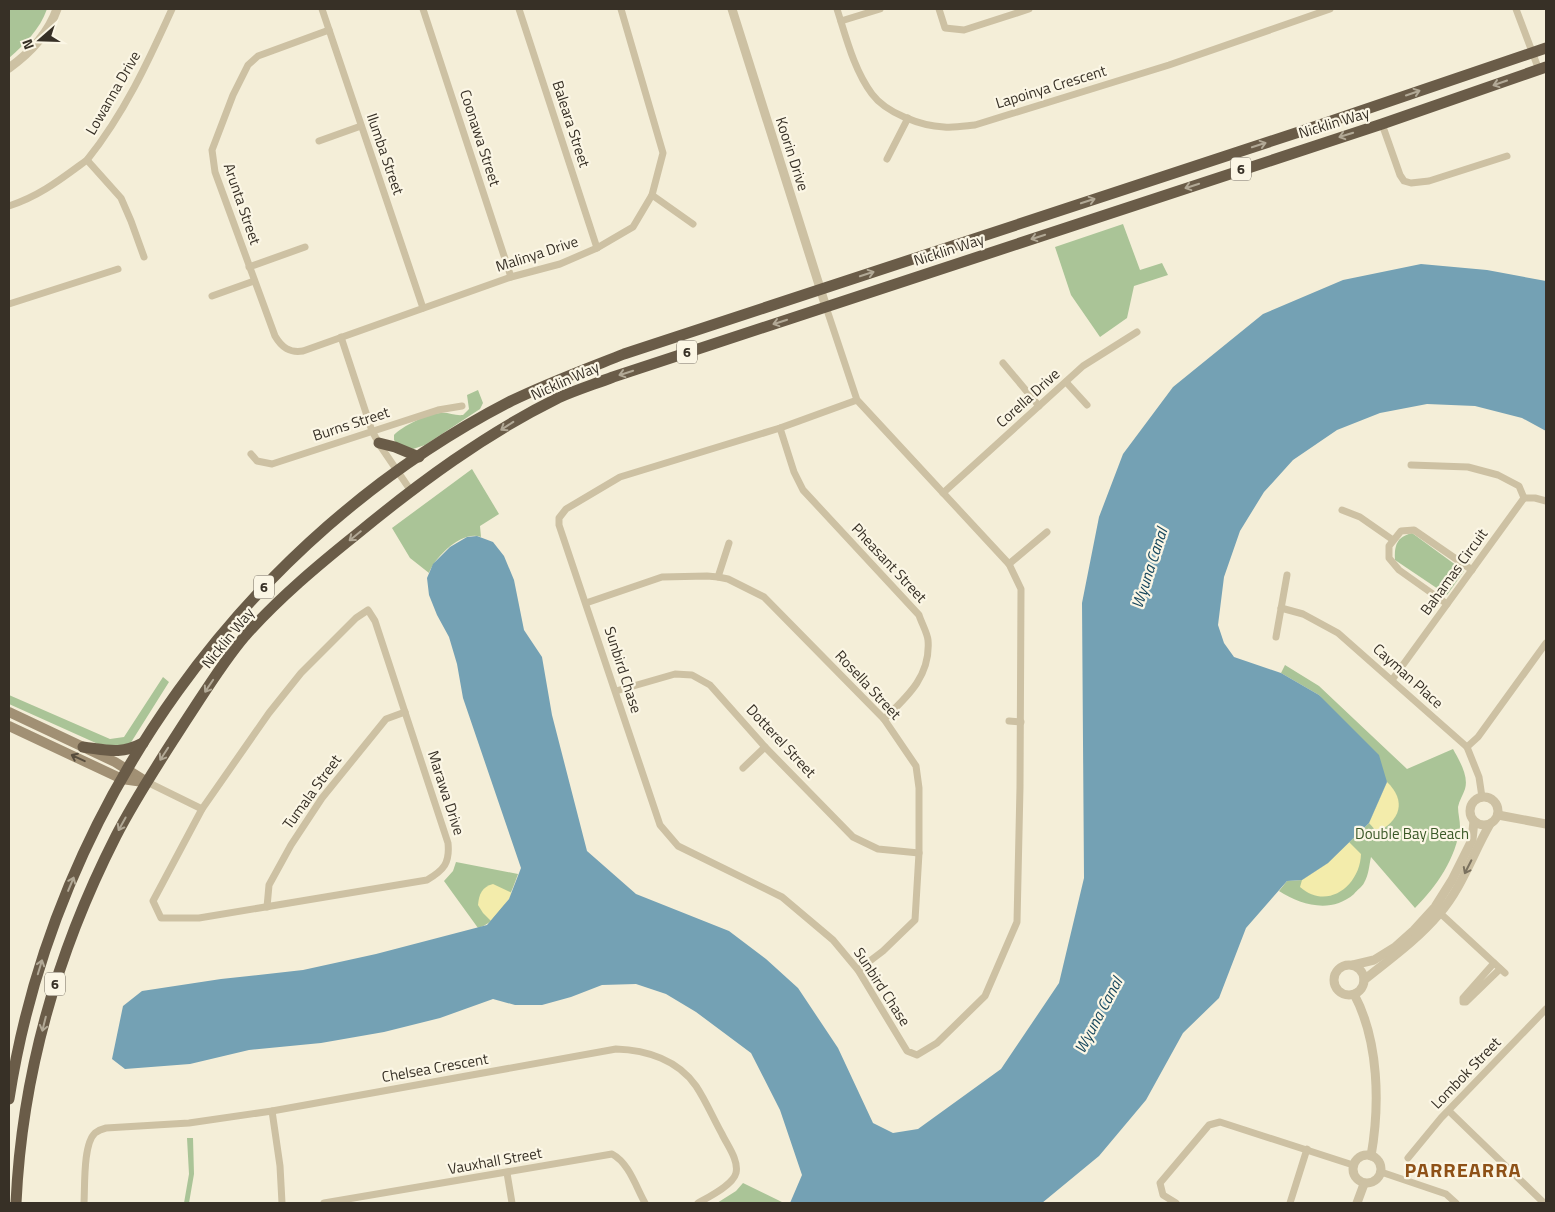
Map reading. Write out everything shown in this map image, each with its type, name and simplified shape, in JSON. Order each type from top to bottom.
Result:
[{"type":"highway","name":"Nicklin Way","points":[[9,1099],[23,1028],[48,943],[99,821],[162,713],[196,666],[238,615],[277,574],[351,506],[419,457],[511,402],[563,378],[624,354],[1298,132],[1546,48]]},
{"type":"highway","name":"Nicklin Way","points":[[16,1203],[27,1101],[38,1046],[55,982],[87,897],[117,834],[147,782],[226,662],[254,627],[300,581],[411,490],[519,419],[560,397],[613,377],[1382,124],[1542,68]]},
{"type":"highway","points":[[379,443],[419,457]]},
{"type":"highway","points":[[83,747],[121,752],[143,743]]},
{"type":"main road","points":[[9,712],[83,747],[125,774]]},
{"type":"main road","points":[[9,726],[147,782]]},
{"type":"street","points":[[9,68],[24,57],[44,36],[57,9]]},
{"type":"street","name":"Lowanna Drive","points":[[9,206],[44,192],[87,160],[119,116],[138,82],[172,9]]},
{"type":"street","name":"Ilumba Street","points":[[322,9],[423,308]]},
{"type":"street","name":"Coonawa Street","points":[[423,9],[512,277]]},
{"type":"street","name":"Baleara Street","points":[[519,9],[597,248]]},
{"type":"street","name":"Malinya Drive","points":[[341,337],[512,277],[560,264],[597,248],[633,227],[652,196],[663,153],[621,9]]},
{"type":"street","name":"Koorin Drive","points":[[732,9],[826,307]]},
{"type":"street","name":"Lapoinya Crescent","points":[[837,9],[855,62],[872,95],[890,110],[927,125],[944,127],[975,125],[1169,64],[1330,9]]},
{"type":"street","points":[[841,21],[880,9]]},
{"type":"street","points":[[939,9],[945,28],[964,30],[1029,9]]},
{"type":"street","points":[[1516,9],[1532,52],[1542,68]]},
{"type":"street","name":"Arunta Street","points":[[329,30],[258,56],[248,65],[233,95],[212,150],[215,172],[249,268],[275,336],[280,344],[294,353],[341,337]]},
{"type":"street","points":[[887,159],[908,118]]},
{"type":"street","points":[[1382,124],[1400,175],[1404,181],[1411,183],[1429,181],[1507,156]]},
{"type":"street","points":[[319,141],[361,126]]},
{"type":"street","points":[[87,160],[121,198],[144,257]]},
{"type":"street","points":[[652,196],[693,224]]},
{"type":"street","points":[[249,268],[305,248]]},
{"type":"street","points":[[9,304],[118,269]]},
{"type":"street","points":[[212,296],[254,281]]},
{"type":"street","name":"Sunbird Chase","points":[[826,307],[857,400],[1009,564],[1021,589],[1021,722],[1017,922],[985,996],[937,1043],[917,1055],[907,1051],[858,970],[833,940],[782,897],[678,846],[667,835],[654,813],[616,691],[559,525],[559,518],[566,509],[620,477],[780,428],[857,400]]},
{"type":"street","name":"Corella Drive","points":[[944,493],[1083,366],[1137,332]]},
{"type":"street","points":[[341,337],[372,431],[411,490]]},
{"type":"street","points":[[1003,363],[1039,406]]},
{"type":"street","points":[[1066,382],[1086,405]]},
{"type":"street","name":"Burns Street","points":[[251,454],[257,461],[272,464],[438,410],[462,406]]},
{"type":"street","name":"Pheasant Street","points":[[780,428],[794,472],[803,490],[918,614],[928,639],[926,665],[914,690],[884,719]]},
{"type":"street","points":[[1411,465],[1468,467],[1498,475],[1519,486],[1524,498],[1546,501]]},
{"type":"street","name":"Bahamas Circuit","points":[[1392,680],[1524,498]]},
{"type":"street","points":[[1342,510],[1360,517],[1393,540]]},
{"type":"street","points":[[1447,604],[1399,570],[1389,558],[1389,546],[1393,540],[1401,531],[1414,530],[1472,570]]},
{"type":"street","points":[[1009,564],[1047,532]]},
{"type":"street","points":[[718,577],[729,543]]},
{"type":"street","points":[[1276,637],[1287,575]]},
{"type":"street","name":"Rosella Street","points":[[586,603],[662,578],[707,576],[728,579],[764,596],[884,719],[916,766],[919,788],[919,853],[915,920],[883,951],[858,970]]},
{"type":"street","name":"Cayman Place","points":[[1281,608],[1303,614],[1338,633],[1467,747],[1478,777],[1482,797]]},
{"type":"street","name":"Marawa Drive","points":[[368,610],[375,621],[448,843],[449,854],[446,865],[436,875],[427,880],[199,918],[161,918],[153,901],[202,809],[269,713],[301,673],[356,618],[368,610]]},
{"type":"street","points":[[1467,747],[1478,737],[1546,643]]},
{"type":"street","name":"Dotterel Street","points":[[616,691],[674,674],[692,675],[710,685],[766,747],[853,837],[878,849],[919,853]]},
{"type":"street","name":"Tumala Street","points":[[267,907],[269,885],[291,844],[322,798],[386,719],[405,712]]},
{"type":"street","points":[[1009,722],[1021,722]]},
{"type":"street","points":[[743,768],[766,747]]},
{"type":"street","points":[[147,782],[202,809]]},
{"type":"street","points":[[1353,965],[1361,971],[1364,980],[1362,989],[1354,994],[1344,994],[1336,988],[1334,978],[1339,969],[1343,966],[1374,960],[1395,947],[1414,930],[1435,907],[1452,880],[1472,840],[1474,821],[1471,807],[1475,800],[1482,797],[1495,802],[1498,815],[1490,824],[1459,884],[1440,913],[1399,954],[1364,980]]},
{"type":"street","points":[[1498,815],[1546,824]]},
{"type":"street","points":[[1474,821],[1482,825],[1490,824]]},
{"type":"street","points":[[1440,913],[1494,963],[1502,971],[1466,1002],[1463,1002],[1462,998],[1494,963]]},
{"type":"street","points":[[1354,994],[1363,1010],[1376,1068],[1376,1122],[1371,1156]]},
{"type":"street","name":"Lombok Street","points":[[1408,1158],[1440,1118],[1546,1009]]},
{"type":"street","name":"Chelsea Crescent","points":[[84,1203],[88,1150],[94,1134],[100,1129],[189,1123],[272,1111],[616,1049],[654,1054],[671,1063],[696,1086],[733,1156],[736,1173],[732,1182],[698,1203]]},
{"type":"street","points":[[272,1111],[280,1166],[282,1203]]},
{"type":"street","points":[[1448,1111],[1544,1203]]},
{"type":"street","points":[[1176,1203],[1163,1195],[1160,1183],[1209,1125],[1214,1122],[1220,1122],[1353,1165]]},
{"type":"street","points":[[1290,1203],[1306,1149]]},
{"type":"street","name":"Vauxhall Street","points":[[324,1203],[612,1154],[624,1165],[645,1203]]},
{"type":"street","points":[[1362,1156],[1371,1156],[1378,1160],[1380,1176],[1373,1183],[1364,1184],[1359,1182],[1353,1174],[1353,1165],[1362,1156]]},
{"type":"street","points":[[1381,1172],[1446,1194],[1456,1203]]},
{"type":"street","points":[[507,1173],[512,1203]]},
{"type":"street","points":[[1357,1203],[1364,1184]]},
{"type":"green space","points":[[9,9],[47,9],[31,36],[9,58]]},
{"type":"green space","points":[[1123,224],[1140,270],[1162,263],[1168,275],[1134,286],[1127,318],[1100,337],[1071,295],[1055,247]]},
{"type":"green space","points":[[478,390],[483,403],[480,409],[425,445],[413,449],[398,445],[394,440],[394,435],[403,428],[429,415],[443,413],[463,415],[469,409],[467,395]]},
{"type":"green space","points":[[472,469],[499,514],[480,526],[481,537],[466,537],[450,546],[437,560],[429,573],[410,558],[392,528]]},
{"type":"green space","points":[[1412,533],[1464,571],[1447,595],[1395,560],[1395,550],[1398,542],[1403,537]]},
{"type":"green space","name":"Double Bay Beach","points":[[1285,665],[1319,686],[1407,769],[1453,749],[1458,758],[1465,774],[1466,784],[1458,807],[1460,827],[1458,838],[1450,860],[1438,881],[1415,908],[1371,857],[1366,880],[1354,894],[1336,904],[1326,906],[1306,903],[1279,891],[1287,881],[1302,880],[1328,863],[1369,823],[1387,782],[1319,695],[1281,673]]},
{"type":"green space","points":[[163,677],[169,682],[130,744],[125,747],[98,744],[9,704],[9,695],[110,739],[124,737]]},
{"type":"green space","points":[[456,862],[518,874],[504,906],[493,920],[486,925],[478,928],[444,881],[453,871]]},
{"type":"green space","points":[[187,1138],[193,1138],[194,1174],[189,1203],[184,1203],[189,1174]]},
{"type":"green space","points":[[743,1183],[784,1203],[717,1203],[736,1191]]},
{"type":"sand","points":[[1387,782],[1397,796],[1398,810],[1391,822],[1377,832],[1369,823]]},
{"type":"sand","points":[[1349,842],[1361,854],[1355,876],[1348,885],[1331,896],[1310,894],[1300,887],[1302,880],[1328,863]]},
{"type":"sand","points":[[493,884],[512,893],[491,921],[478,905],[482,892],[486,887]]},
{"type":"water","name":"Wyuna Canal","points":[[1421,264],[1487,270],[1546,281],[1546,431],[1522,418],[1475,406],[1427,404],[1380,413],[1337,430],[1293,460],[1264,492],[1240,531],[1224,577],[1218,625],[1224,643],[1234,657],[1281,673],[1319,695],[1379,755],[1387,782],[1369,823],[1328,863],[1302,880],[1287,881],[1246,928],[1219,998],[1183,1033],[1146,1100],[1099,1156],[1042,1203],[790,1203],[802,1175],[780,1110],[751,1053],[696,1012],[666,994],[636,984],[602,985],[571,997],[542,1005],[515,1005],[493,999],[440,1018],[384,1032],[321,1043],[249,1050],[190,1064],[125,1069],[112,1059],[123,1006],[142,991],[221,979],[303,970],[376,954],[487,925],[509,899],[521,868],[463,698],[457,664],[449,637],[429,595],[427,578],[433,564],[450,547],[467,537],[477,536],[493,542],[504,556],[514,580],[524,630],[542,657],[552,715],[587,851],[636,894],[729,931],[766,959],[798,988],[838,1048],[873,1123],[893,1133],[918,1129],[1001,1069],[1059,983],[1084,878],[1082,603],[1099,517],[1123,454],[1173,387],[1263,314],[1343,280]]},
{"type":"district","name":"PARREARRA","points":[[1463,1170]]}]
